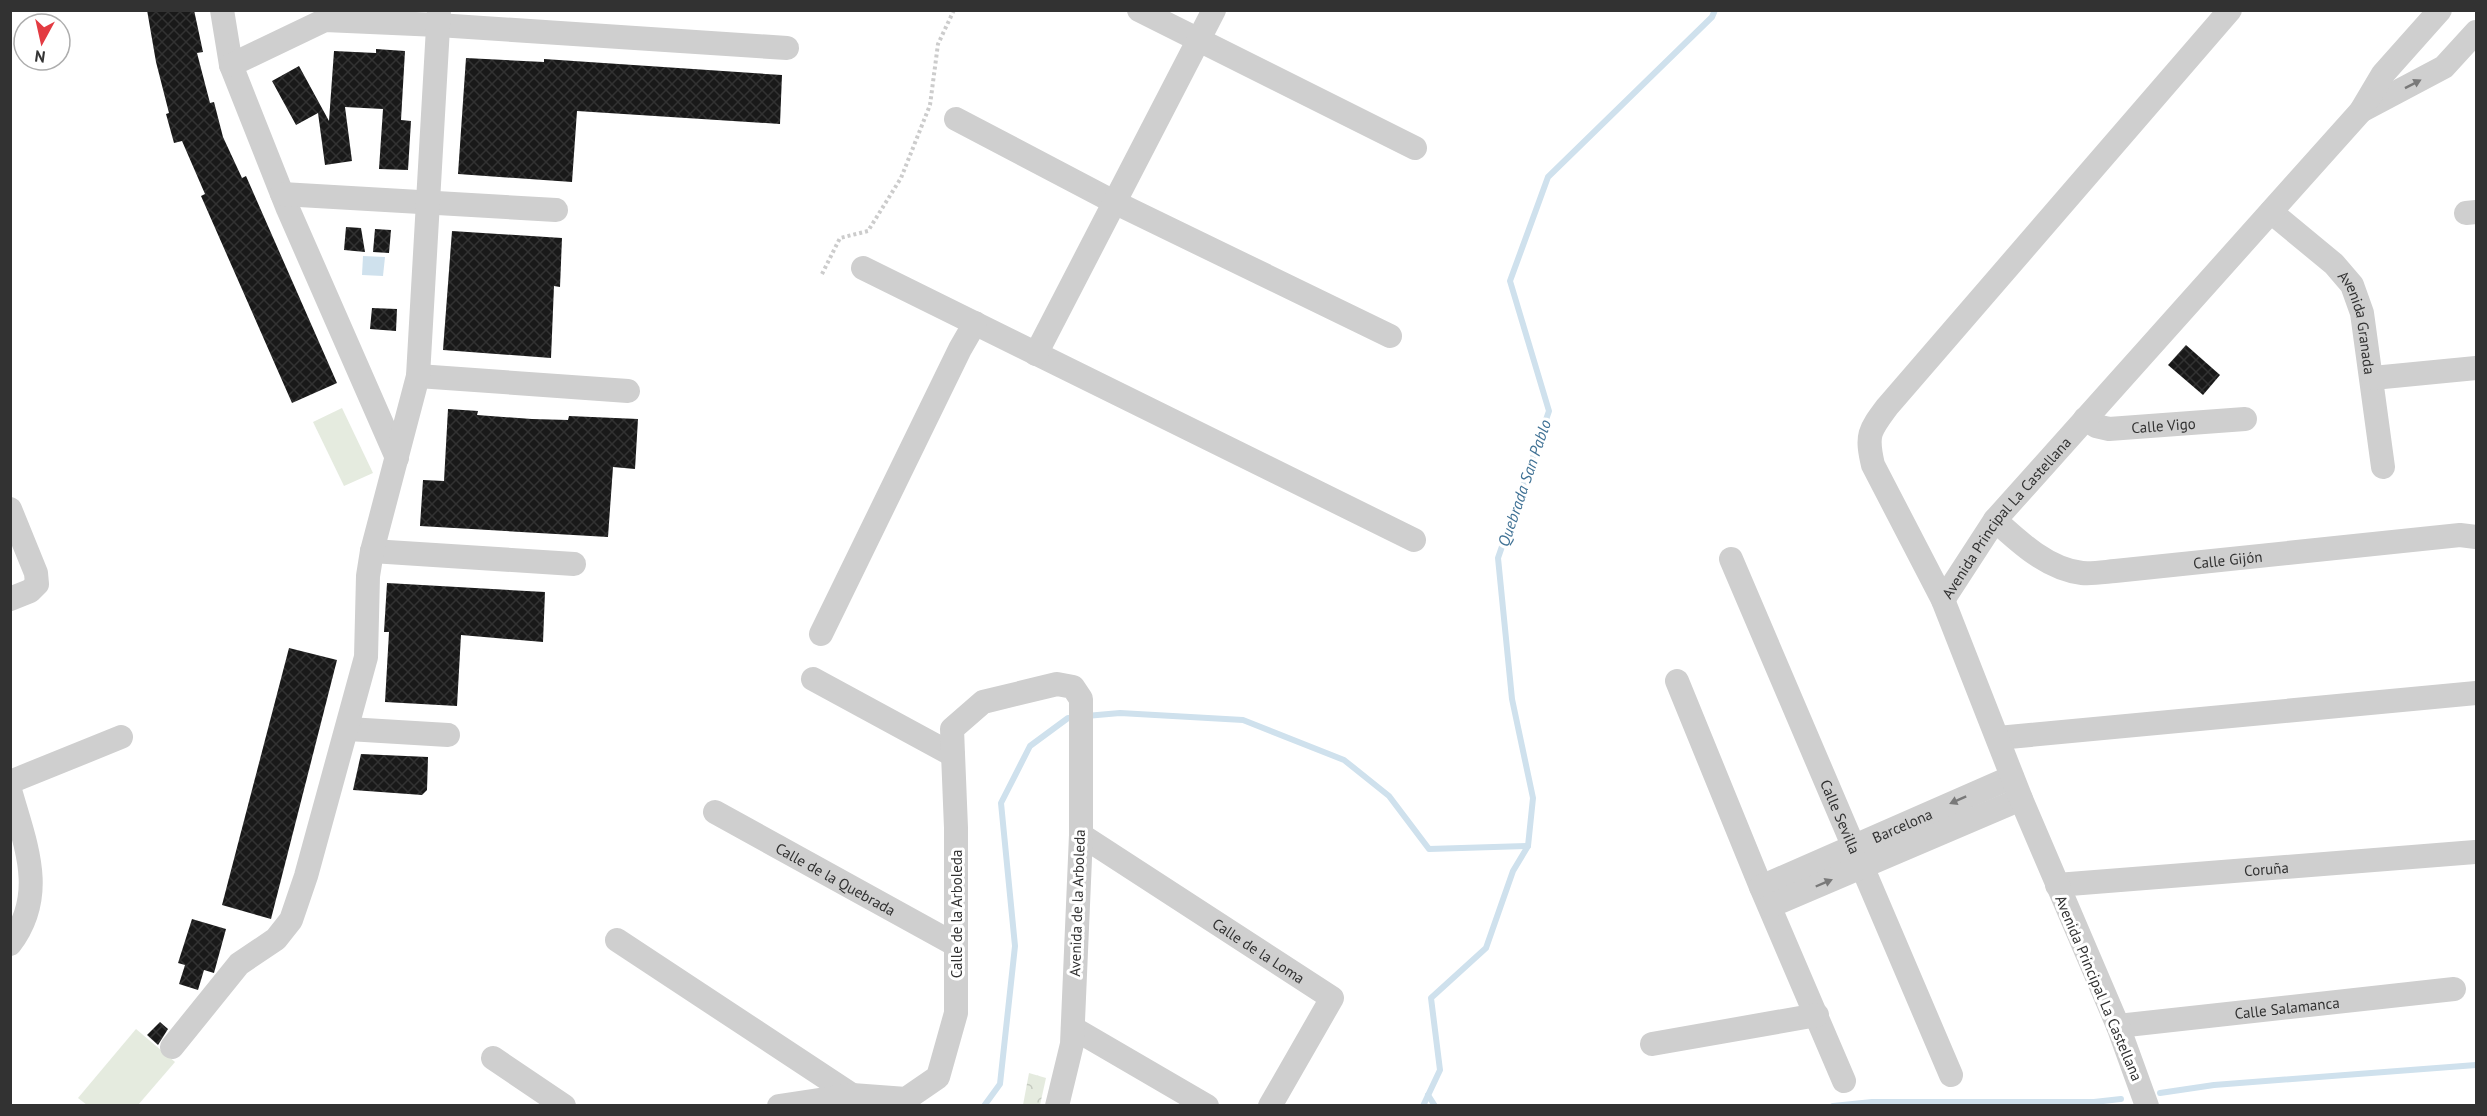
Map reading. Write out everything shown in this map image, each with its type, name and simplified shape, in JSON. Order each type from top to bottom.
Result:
[{"type":"street","points":[[222,10],[231,65],[282,194],[397,458]]},
{"type":"street","points":[[1139,10],[1415,148]]},
{"type":"street","points":[[1036,354],[1214,10]]},
{"type":"street","points":[[1943,600],[1873,465],[1868,443],[1873,426],[2230,10]]},
{"type":"street","name":"Avenida Principal La Castellana","points":[[2147,1106],[2118,1026],[2021,799],[1943,600],[1995,520],[2361,111],[2383,74],[2440,10]]},
{"type":"street","points":[[231,65],[325,20],[439,18],[787,48]]},
{"type":"street","points":[[172,1047],[239,964],[276,939],[291,920],[348,729],[366,657],[372,551],[417,376],[439,18]]},
{"type":"street","name":"Avenida Principal La Castellana","points":[[2361,111],[2444,68],[2476,32]]},
{"type":"street","points":[[956,118],[1114,202],[1390,336]]},
{"type":"street","points":[[282,194],[556,210]]},
{"type":"street","name":"Avenida Granada","points":[[2271,212],[2334,264],[2352,285],[2362,313],[2384,467]]},
{"type":"street","points":[[863,268],[1414,540]]},
{"type":"street","points":[[821,634],[960,349],[975,323]]},
{"type":"street","points":[[2373,378],[2476,369]]},
{"type":"street","points":[[417,376],[628,391]]},
{"type":"street","name":"Calle Vigo","points":[[2085,419],[2096,426],[2109,429],[2246,419]]},
{"type":"street","points":[[10,509],[36,573],[37,584],[30,591],[10,599]]},
{"type":"street","name":"Calle Gijón","points":[[1995,520],[2016,540],[2049,562],[2082,573],[2460,535],[2476,537]]},
{"type":"street","points":[[372,551],[574,564]]},
{"type":"street","name":"Calle Sevilla","points":[[1731,559],[1951,1075]]},
{"type":"street","points":[[813,680],[953,756]]},
{"type":"street","points":[[1677,681],[1844,1081]]},
{"type":"street","name":"Calle de la Arboleda","points":[[779,1106],[852,1095],[906,1099],[938,1077],[956,1013],[956,828],[952,729],[983,702],[1057,684],[1073,687],[1081,699]]},
{"type":"street","points":[[1998,738],[2476,693]]},
{"type":"street","name":"Avenida de la Arboleda","points":[[1057,1106],[1072,1044],[1073,1028],[1081,835],[1081,699]]},
{"type":"street","points":[[348,729],[448,735]]},
{"type":"street","points":[[10,782],[121,737]]},
{"type":"street","name":"Barcelona","points":[[1766,897],[1858,856],[2012,777]]},
{"type":"street","points":[[10,790],[32,876],[25,921],[10,944]]},
{"type":"street","name":"Barcelona","points":[[1858,856],[2021,799]]},
{"type":"street","name":"Calle de la Quebrada","points":[[715,812],[956,945]]},
{"type":"street","name":"Calle de la Loma","points":[[1081,835],[1332,998],[1270,1106]]},
{"type":"street","name":"Coruña","points":[[2057,885],[2475,852]]},
{"type":"street","points":[[617,939],[852,1095]]},
{"type":"street","name":"Calle Salamanca","points":[[2118,1026],[2454,989]]},
{"type":"street","points":[[1652,1044],[1817,1015]]},
{"type":"street","points":[[1073,1028],[1207,1106]]},
{"type":"street","points":[[493,1058],[564,1106]]},
{"type":"path","points":[[822,274],[840,238],[868,231],[901,178],[930,105],[938,44],[954,10]]},
{"type":"green space","points":[[342,408],[373,473],[344,486],[313,422]]},
{"type":"green space","points":[[136,1029],[175,1062],[138,1105],[87,1105],[78,1098]]},
{"type":"green space","points":[[1029,1073],[1046,1078],[1040,1105],[1023,1105]]},
{"type":"water","points":[[363,256],[385,257],[383,276],[362,275]]},
{"type":"building","points":[[147,10],[194,10],[203,52],[197,53],[210,103],[214,102],[223,137],[242,178],[246,176],[337,383],[292,403],[201,196],[205,194],[182,141],[174,143],[166,114],[169,113],[156,62]]},
{"type":"building","points":[[376,49],[405,51],[401,120],[411,121],[408,170],[379,169],[383,109],[345,107],[352,161],[325,165],[318,113],[296,125],[272,81],[299,66],[329,121],[334,51],[376,53]]},
{"type":"building","points":[[466,58],[544,62],[544,59],[782,75],[780,124],[577,111],[572,182],[458,174]]},
{"type":"building","points":[[346,227],[361,228],[365,252],[344,250]]},
{"type":"building","points":[[375,229],[391,230],[389,253],[373,252]]},
{"type":"building","points":[[452,231],[562,238],[560,287],[554,286],[551,358],[443,350]]},
{"type":"building","points":[[372,308],[397,309],[396,331],[370,329]]},
{"type":"building","points":[[2186,345],[2220,375],[2203,395],[2168,365]]},
{"type":"building","points":[[448,409],[478,411],[477,415],[532,419],[568,420],[569,416],[638,419],[635,469],[613,467],[608,537],[420,526],[423,480],[444,481]]},
{"type":"building","points":[[387,583],[545,592],[543,642],[461,635],[457,706],[385,702],[389,632],[384,632]]},
{"type":"building","points":[[289,648],[337,660],[271,919],[222,905]]},
{"type":"building","points":[[361,754],[428,757],[427,790],[422,795],[353,790]]},
{"type":"building","points":[[192,919],[226,929],[214,973],[204,970],[198,990],[179,984],[185,965],[178,963]]},
{"type":"building","points":[[160,1022],[168,1029],[158,1045],[147,1035]]},
{"type":"waterway","name":"Quebrada San Pablo","points":[[1423,1106],[1440,1070],[1431,998],[1486,948],[1513,871],[1528,846],[1533,798],[1512,699],[1498,558],[1549,411],[1510,281],[1548,177],[1712,17],[1715,10]]},
{"type":"waterway","points":[[1086,716],[1120,713],[1243,720],[1344,760],[1389,796],[1429,849],[1528,846]]},
{"type":"waterway","points":[[984,1106],[1000,1084],[1015,946],[1001,803],[1030,746],[1068,718],[1076,718]]},
{"type":"waterway","points":[[2160,1093],[2214,1085],[2476,1065]]},
{"type":"waterway","points":[[1428,1095],[1435,1106]]},
{"type":"waterway","points":[[1833,1106],[1872,1102],[2094,1102],[2121,1099]]}]
